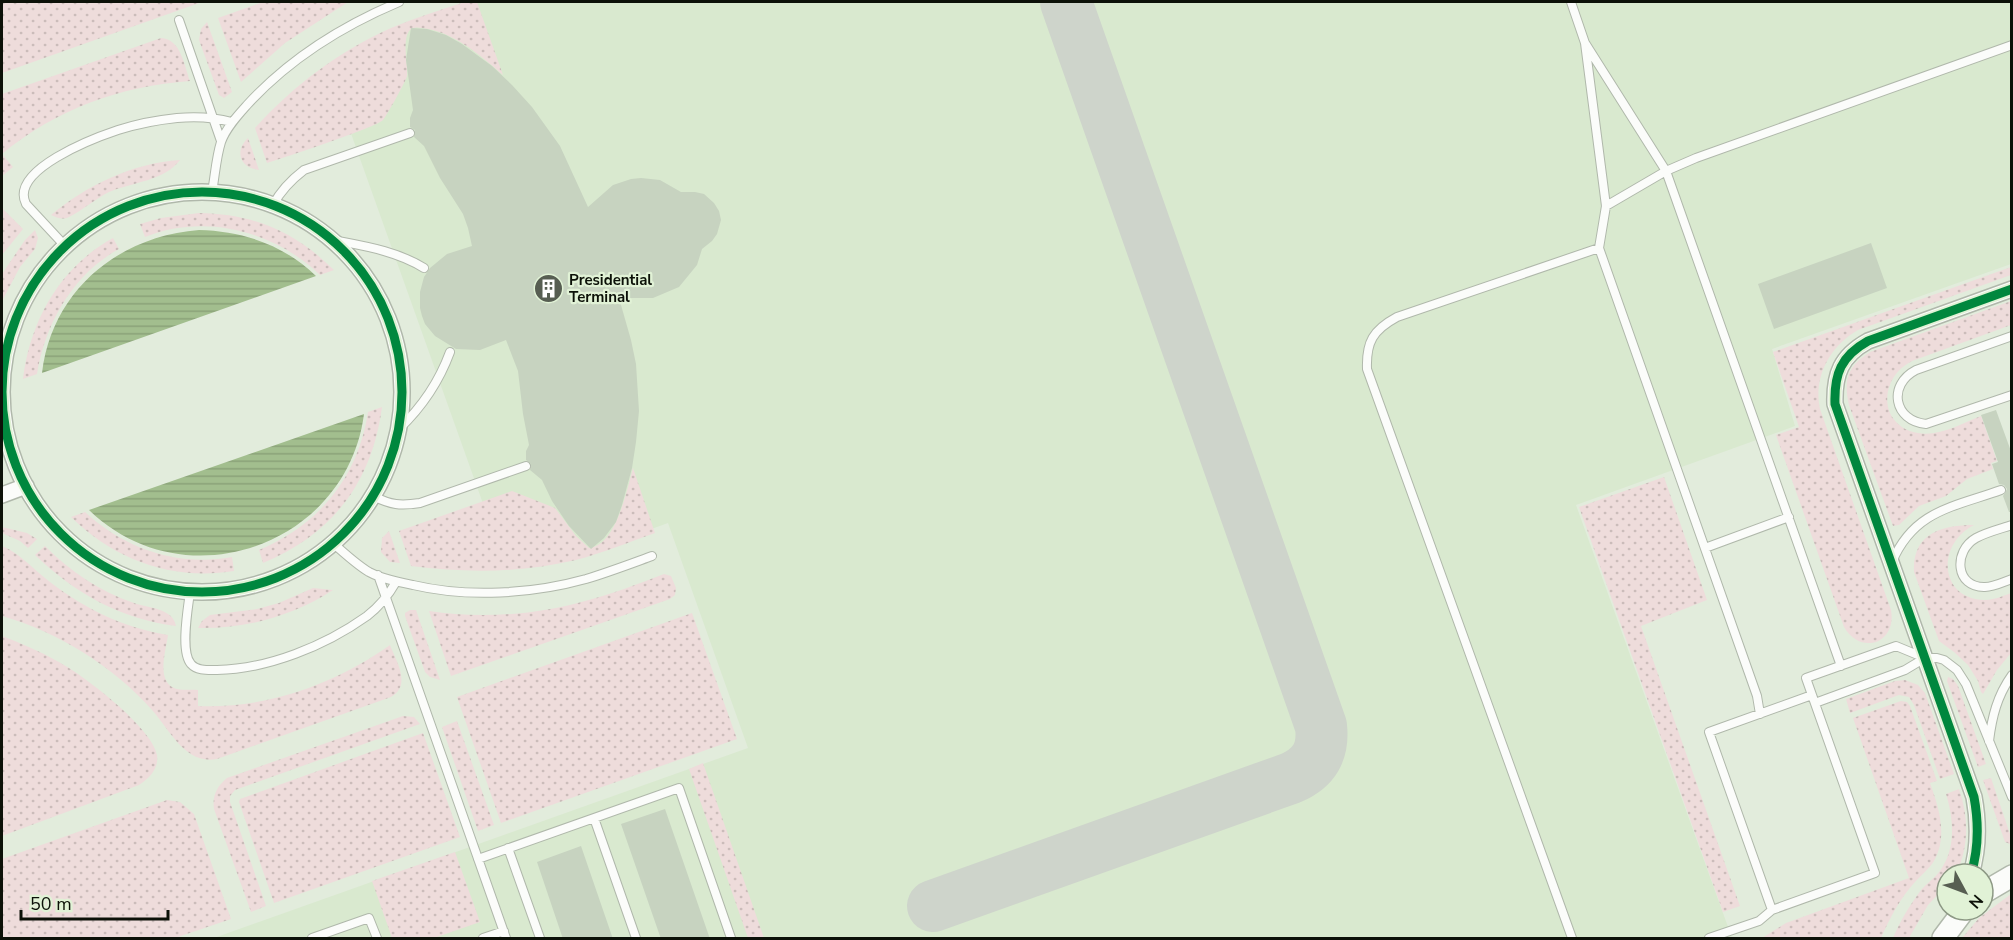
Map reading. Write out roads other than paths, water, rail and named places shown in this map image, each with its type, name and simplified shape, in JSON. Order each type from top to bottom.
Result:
[{"type":"street","points":[[212,192],[240,196],[273,205],[299,216],[333,240],[348,255],[374,288],[392,326],[403,387],[399,429],[387,469],[373,496],[354,522],[333,543],[306,563],[268,581],[227,591],[190,592],[145,584],[116,573],[88,557],[57,530],[43,514],[26,486],[4,436],[3,376],[11,335],[27,296],[38,278],[66,247],[99,221],[137,203],[178,194],[212,192]]},
{"type":"street","points":[[1973,862],[1978,838],[1978,817],[1974,797],[1836,404],[1836,379],[1848,355],[1868,341],[2012,289]]},
{"type":"street","points":[[2,495],[26,486]]},
{"type":"street","points":[[1995,886],[2012,876]]},
{"type":"street","points":[[1943,939],[1954,922]]},
{"type":"lane","points":[[212,192],[221,141],[232,122],[268,84],[313,46],[346,26],[399,2]]},
{"type":"lane","points":[[1570,2],[1585,43],[1666,171],[1841,666]]},
{"type":"lane","points":[[179,20],[221,141]]},
{"type":"lane","points":[[1585,43],[1606,206],[1599,248],[1757,696],[1760,714]]},
{"type":"lane","points":[[1606,206],[1666,171],[1696,158],[2012,45]]},
{"type":"lane","points":[[66,247],[23,199],[25,184],[36,171],[73,149],[117,130],[156,121],[198,116],[232,122]]},
{"type":"lane","points":[[273,205],[280,192],[304,170],[410,133]]},
{"type":"lane","points":[[333,240],[393,254],[424,268]]},
{"type":"lane","points":[[1572,939],[1367,369],[1366,353],[1371,340],[1382,326],[1397,317],[1599,248]]},
{"type":"lane","points":[[2012,336],[1916,370],[1903,380],[1898,394],[1905,416],[1918,423],[1926,424],[2012,394]]},
{"type":"lane","points":[[399,429],[414,415],[435,386],[450,352]]},
{"type":"lane","points":[[373,496],[387,503],[403,506],[420,503],[526,466]]},
{"type":"lane","points":[[1892,563],[1906,538],[1926,518],[2001,490]]},
{"type":"lane","points":[[1705,548],[1789,518]]},
{"type":"lane","points":[[2012,525],[1975,538],[1965,548],[1960,561],[1962,574],[1966,580],[1978,586],[1992,586],[2012,579]]},
{"type":"lane","points":[[333,543],[354,561],[396,582],[430,589],[468,592],[547,587],[585,579],[652,556]]},
{"type":"lane","points":[[378,575],[505,935],[483,939]]},
{"type":"lane","points":[[190,592],[187,657],[193,667],[202,670],[226,669],[265,662],[296,653],[346,630],[386,600],[396,582]]},
{"type":"lane","points":[[1709,939],[1759,921],[1772,910],[1875,873],[1806,678],[1896,646],[1925,658],[1944,660],[1963,678],[2012,797]]},
{"type":"lane","points":[[1772,910],[1709,732],[1905,670],[1925,658]]},
{"type":"lane","points":[[1989,743],[1994,710],[2012,675]]},
{"type":"lane","points":[[478,859],[679,788],[731,939]]},
{"type":"lane","points":[[594,818],[636,939]]},
{"type":"lane","points":[[508,848],[540,939]]},
{"type":"lane","points":[[312,939],[369,918],[376,939]]},
{"type":"place","name":"Presidential Terminal","points":[[548,289]]}]
